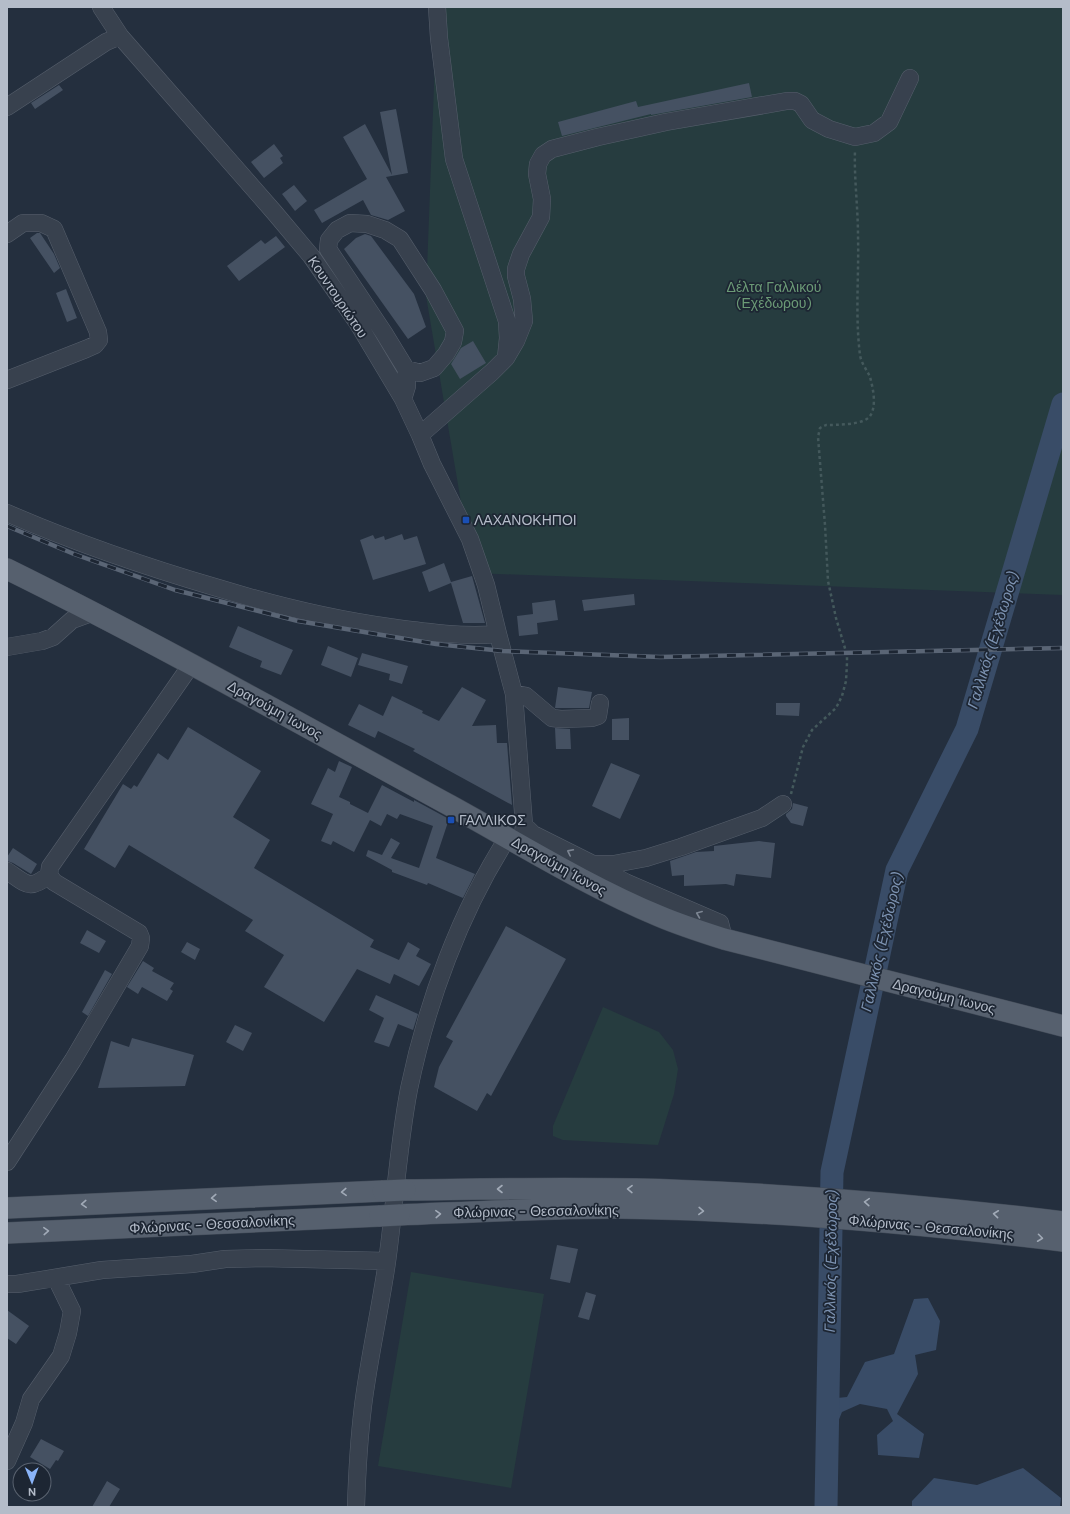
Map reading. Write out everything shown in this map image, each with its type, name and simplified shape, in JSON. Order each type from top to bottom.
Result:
[{"type":"main road","name":"Δραγούμη Ίωνος","points":[[7,569],[94,612],[518,836],[577,876],[659,916],[692,929],[724,939],[1063,1026]]},
{"type":"main road","name":"Φλώρινας - Θεσσαλονίκης","points":[[7,1208],[405,1190],[578,1188],[669,1190],[873,1202],[1063,1222]]},
{"type":"main road","name":"Φλώρινας - Θεσσαλονίκης","points":[[7,1233],[578,1208],[662,1210],[862,1220],[1063,1241]]},
{"type":"street","name":"Κουντουριώτου","points":[[101,7],[120,36],[274,212],[310,256],[356,322],[403,399],[432,464],[470,539],[486,585],[514,694],[518,836]]},
{"type":"street","points":[[437,7],[439,38],[454,159],[507,321],[508,338],[506,358]]},
{"type":"street","points":[[7,107],[106,42],[120,36]]},
{"type":"street","points":[[420,435],[492,372],[506,358],[516,341],[524,321],[522,300],[516,276],[516,269],[521,254],[541,217],[542,199],[537,174],[538,164],[543,155],[552,149],[598,137],[666,122],[787,101],[795,101],[801,104],[812,120],[829,129],[855,137],[874,133],[889,122],[910,78]]},
{"type":"street","points":[[7,234],[23,223],[41,222],[54,229],[98,332],[99,340],[95,345],[86,349],[7,380]]},
{"type":"street","points":[[403,399],[407,386],[406,370],[376,320],[328,249],[329,240],[337,230],[350,223],[367,224],[385,230],[400,239],[433,290],[455,330],[453,342],[446,354],[434,368],[420,373],[406,370]]},
{"type":"street","points":[[7,513],[124,560],[230,592],[302,611],[363,624],[429,632],[471,636],[498,634]]},
{"type":"street","points":[[7,646],[42,641],[53,637],[72,620],[94,612]]},
{"type":"street","points":[[7,1162],[73,1060],[140,946],[141,938],[139,933],[54,882],[49,875],[50,867],[192,665]]},
{"type":"street","points":[[514,694],[526,696],[552,718],[560,719],[592,718],[598,716],[600,704]]},
{"type":"street","points":[[593,864],[620,863],[646,858],[681,847],[762,818],[783,804]]},
{"type":"street","points":[[356,1507],[363,1406],[387,1261],[409,1089],[432,1001],[475,895],[494,858],[518,836],[533,834],[625,882],[720,923],[724,939]]},
{"type":"street","points":[[7,871],[32,885],[39,883],[49,875]]},
{"type":"street","points":[[7,1284],[17,1284],[102,1270],[192,1264],[225,1259],[262,1258],[387,1261]]},
{"type":"street","points":[[7,1461],[32,1399],[62,1356],[72,1311],[56,1278]]},
{"type":"path","points":[[783,804],[791,794],[803,747],[812,730],[836,708],[842,696],[846,681],[847,655],[836,618],[828,581],[818,437],[820,428],[826,425],[863,421],[869,417],[873,409],[874,400],[870,378],[860,357],[857,321],[856,291],[858,234],[855,137]]},
{"type":"green space","name":"Δέλτα Γαλλικού (Εχέδωρου)","points":[[437,7],[1063,7],[1063,595],[473,573],[426,296]]},
{"type":"green space","points":[[603,1007],[659,1032],[673,1050],[678,1069],[674,1094],[658,1145],[563,1140],[553,1136],[553,1126]]},
{"type":"green space","points":[[411,1272],[544,1294],[511,1488],[378,1466]]},
{"type":"water","points":[[928,1298],[940,1321],[936,1350],[915,1355],[918,1374],[897,1414],[924,1434],[919,1458],[878,1455],[877,1435],[893,1421],[887,1409],[860,1404],[842,1412],[827,1449],[837,1398],[847,1397],[865,1362],[894,1354],[914,1299]]},
{"type":"water","points":[[1023,1468],[1061,1498],[1060,1507],[912,1507],[912,1501],[934,1478],[977,1485]]},
{"type":"building","points":[[749,83],[752,97],[651,114],[562,136],[558,122],[636,101],[638,107]]},
{"type":"building","points":[[59,85],[63,90],[35,109],[31,103]]},
{"type":"building","points":[[396,109],[408,173],[386,177],[405,211],[388,220],[371,215],[363,200],[322,223],[314,210],[367,179],[343,137],[365,124],[392,175],[380,112]]},
{"type":"building","points":[[274,144],[283,156],[280,158],[283,163],[264,178],[251,162]]},
{"type":"building","points":[[294,185],[307,201],[295,211],[282,194]]},
{"type":"building","points":[[37,233],[40,233],[54,254],[60,268],[54,273],[30,238]]},
{"type":"building","points":[[365,234],[371,236],[414,294],[426,327],[408,339],[344,249],[356,238]]},
{"type":"building","points":[[276,236],[285,247],[239,281],[227,266],[261,240],[265,244]]},
{"type":"building","points":[[66,289],[77,318],[67,322],[56,293]]},
{"type":"building","points":[[473,341],[486,363],[460,379],[451,364],[461,348]]},
{"type":"building","points":[[402,534],[404,540],[417,536],[426,564],[373,580],[360,540],[373,535],[375,539],[384,536],[385,540]]},
{"type":"building","points":[[444,563],[451,582],[472,576],[485,623],[463,623],[451,583],[429,592],[422,572]]},
{"type":"building","points":[[634,594],[635,605],[584,611],[582,600]]},
{"type":"building","points":[[555,600],[558,620],[537,623],[538,634],[519,636],[517,616],[533,614],[532,603]]},
{"type":"building","points":[[238,626],[293,650],[281,675],[260,667],[262,661],[229,647]]},
{"type":"building","points":[[328,646],[358,658],[351,677],[321,665]]},
{"type":"building","points":[[362,653],[408,666],[402,684],[389,680],[390,674],[358,665]]},
{"type":"building","points":[[462,687],[486,700],[472,726],[496,725],[497,743],[507,743],[512,805],[413,751],[415,749],[378,731],[375,738],[348,725],[359,704],[383,716],[392,696],[423,711],[422,713],[439,721]]},
{"type":"building","points":[[558,687],[592,692],[589,708],[555,708]]},
{"type":"building","points":[[776,703],[800,703],[799,716],[776,715]]},
{"type":"building","points":[[629,718],[629,740],[612,740],[612,719]]},
{"type":"building","points":[[188,727],[261,771],[233,817],[270,840],[254,868],[374,940],[370,947],[399,960],[408,942],[420,949],[416,956],[431,964],[419,986],[394,974],[390,984],[357,969],[324,1022],[264,987],[284,955],[245,931],[253,920],[129,845],[115,868],[84,849],[123,784],[131,789],[134,785],[137,787],[158,753],[168,760]]},
{"type":"building","points":[[555,728],[570,729],[571,749],[556,749]]},
{"type":"building","points":[[339,761],[352,767],[339,797],[350,802],[350,804],[368,813],[382,785],[449,819],[436,858],[475,874],[463,898],[428,883],[427,885],[392,872],[392,870],[366,856],[368,850],[382,855],[391,838],[400,843],[391,858],[419,868],[433,826],[400,814],[397,819],[387,814],[381,826],[370,820],[354,852],[333,841],[331,845],[321,841],[333,814],[311,804],[328,768],[335,772]]},
{"type":"building","points":[[611,763],[640,775],[620,819],[592,806]]},
{"type":"building","points":[[793,803],[808,807],[803,826],[791,823],[786,816],[786,814],[792,809]]},
{"type":"building","points":[[759,841],[775,843],[771,878],[736,874],[734,886],[726,884],[684,886],[684,875],[672,876],[670,861],[696,852],[714,851],[714,846]]},
{"type":"building","points":[[13,848],[37,864],[31,874],[7,861],[7,857]]},
{"type":"building","points":[[506,926],[566,959],[491,1096],[487,1093],[477,1111],[434,1087],[439,1067],[453,1041],[446,1037]]},
{"type":"building","points":[[87,930],[106,941],[99,953],[80,943]]},
{"type":"building","points":[[187,942],[200,949],[195,960],[181,952]]},
{"type":"building","points":[[143,961],[154,968],[152,971],[174,983],[170,989],[173,991],[167,1001],[142,987],[138,994],[127,987]]},
{"type":"building","points":[[105,970],[112,974],[88,1016],[82,1012]]},
{"type":"building","points":[[376,995],[418,1014],[413,1030],[398,1024],[389,1047],[374,1042],[384,1018],[369,1010]]},
{"type":"building","points":[[235,1025],[252,1033],[243,1051],[226,1042]]},
{"type":"building","points":[[132,1038],[194,1055],[185,1086],[98,1088],[111,1041],[129,1047]]},
{"type":"building","points":[[557,1245],[578,1249],[570,1283],[550,1279]]},
{"type":"building","points":[[586,1292],[596,1295],[589,1320],[578,1317]]},
{"type":"building","points":[[7,1310],[29,1326],[16,1344],[7,1338]]},
{"type":"building","points":[[41,1439],[64,1451],[58,1461],[56,1460],[52,1466],[52,1462],[38,1462],[30,1457]]},
{"type":"building","points":[[107,1481],[120,1489],[109,1507],[92,1507]]},
{"type":"waterway","name":"Γαλλικός (Εχέδωρος)","points":[[826,1507],[832,1172],[897,870],[967,729],[1063,404]]},
{"type":"railway","points":[[7,526],[74,554],[175,590],[298,621],[436,644],[503,651],[660,657],[1063,648]]},
{"type":"place","name":"ΛΑΧΑΝΟΚΗΠΟΙ","points":[[466,520]]},
{"type":"place","name":"ΓΑΛΛΙΚΟΣ","points":[[451,820]]}]
